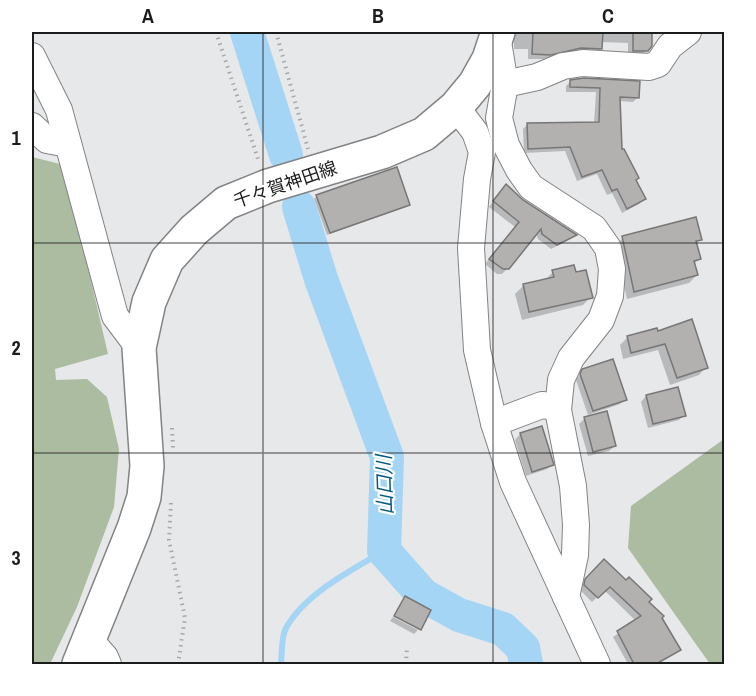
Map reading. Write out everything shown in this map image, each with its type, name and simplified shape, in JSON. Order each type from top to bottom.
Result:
[{"type":"main road","name":"千々賀神田線","points":[[92,656],[144,497],[147,466],[139,348],[149,302],[167,260],[194,230],[226,203],[267,186],[382,152],[424,134],[456,107],[475,84],[485,68],[498,34]]},
{"type":"street","points":[[505,84],[537,77],[563,66],[583,63],[649,67],[658,64],[670,46],[688,32]]},
{"type":"street","points":[[498,34],[505,84],[499,118],[482,152],[477,178],[471,248],[477,350],[494,423],[513,482],[597,664]]},
{"type":"street","points":[[32,56],[59,110],[116,316],[139,348]]},
{"type":"street","points":[[456,107],[475,132],[482,152]]},
{"type":"street","points":[[499,118],[506,145],[531,187],[594,228],[608,248],[612,269],[610,296],[601,320],[571,358],[561,380],[558,410],[573,486],[576,525],[575,555],[566,597]]},
{"type":"street","points":[[32,126],[47,140],[68,144]]},
{"type":"street","points":[[494,423],[542,405],[558,410]]},
{"type":"path","points":[[216,32],[267,186]]},
{"type":"path","points":[[276,32],[314,172]]},
{"type":"path","points":[[406,664],[407,647]]},
{"type":"green space","points":[[32,157],[64,165],[108,354],[55,369],[56,380],[87,379],[107,397],[119,449],[114,507],[77,607],[50,664],[32,664]]},
{"type":"green space","points":[[724,439],[724,664],[710,664],[628,548],[631,506]]},
{"type":"building","points":[[533,32],[603,32],[602,49],[581,48],[551,55],[532,54]]},
{"type":"building","points":[[633,32],[652,32],[652,46],[648,51],[633,51]]},
{"type":"building","points":[[584,78],[640,81],[639,98],[620,97],[622,149],[639,178],[636,180],[646,199],[627,209],[617,189],[612,191],[602,170],[582,177],[570,147],[528,149],[527,123],[599,122],[600,88],[570,87],[570,80]]},
{"type":"building","points":[[397,167],[410,205],[330,233],[316,195]]},
{"type":"building","points":[[506,184],[523,200],[577,235],[557,245],[542,234],[541,229],[509,269],[503,269],[489,259],[519,222],[493,201]]},
{"type":"building","points":[[696,217],[702,240],[696,241],[701,259],[694,261],[698,275],[634,292],[622,236]]},
{"type":"building","points":[[574,265],[576,272],[586,270],[593,298],[529,312],[523,284],[554,277],[552,270]]},
{"type":"building","points":[[692,319],[708,368],[677,378],[665,344],[631,353],[627,336],[657,328],[658,331]]},
{"type":"building","points":[[613,359],[627,400],[593,411],[580,374],[582,369]]},
{"type":"building","points":[[678,387],[686,416],[653,424],[646,395]]},
{"type":"building","points":[[607,411],[616,446],[593,452],[584,417]]},
{"type":"building","points":[[542,426],[554,465],[532,472],[520,433]]},
{"type":"building","points":[[604,559],[626,580],[629,577],[652,599],[649,602],[664,616],[662,618],[681,650],[656,664],[634,664],[617,631],[641,616],[610,587],[598,598],[584,585],[585,579]]},
{"type":"building","points":[[405,596],[431,610],[421,630],[394,616]]},
{"type":"waterway","name":"山口川","points":[[247,32],[286,155]]},
{"type":"waterway","name":"山口川","points":[[299,207],[321,279],[387,457],[384,551],[423,595],[459,615],[503,629],[523,648],[526,664]]},
{"type":"waterway","points":[[281,664],[284,632],[294,616],[330,584],[384,551]]}]
